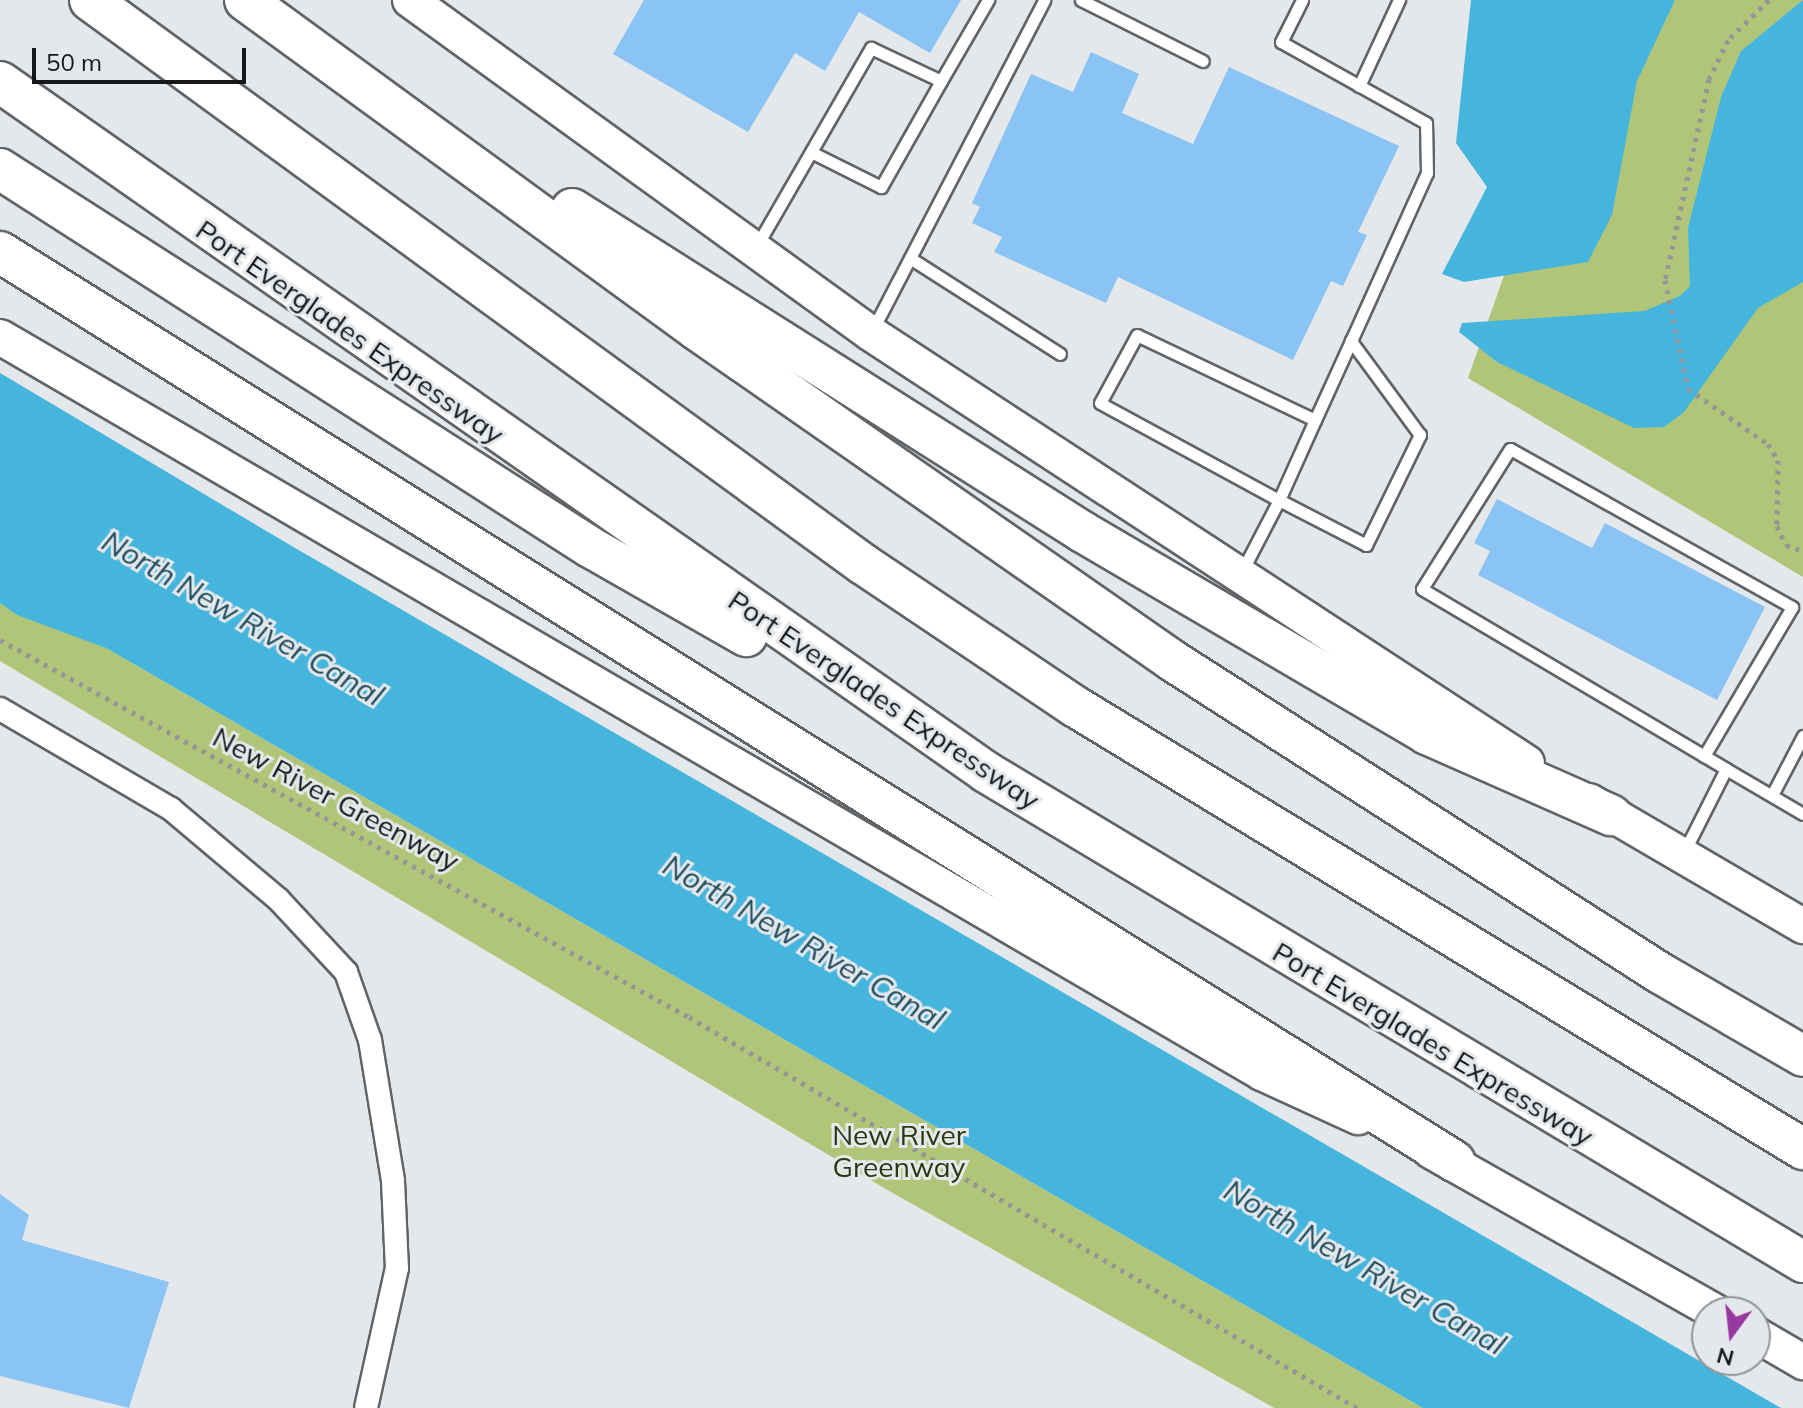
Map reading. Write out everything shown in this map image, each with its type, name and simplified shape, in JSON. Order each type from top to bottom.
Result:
[{"type":"highway","points":[[90,0],[863,564],[1076,707],[1803,1149]]},
{"type":"highway","points":[[245,0],[696,329],[1173,661],[1803,1056]]},
{"type":"highway","points":[[326,58],[1083,532],[1427,734],[1611,815]]},
{"type":"highway","name":"Port Everglades Expressway","points":[[0,82],[986,772],[1803,1262]]},
{"type":"highway","points":[[0,169],[590,547],[986,772]]},
{"type":"highway","points":[[0,252],[1454,1161]]},
{"type":"main road","points":[[410,0],[870,333],[1239,577],[1611,815],[1803,926]]},
{"type":"main road","points":[[0,337],[1262,1073],[1454,1161],[1691,1298]]},
{"type":"main road","points":[[1771,1343],[1803,1362]]},
{"type":"street","points":[[0,709],[171,809],[278,899],[346,972],[359,1002],[393,1181],[397,1268],[366,1408]]},
{"type":"lane","points":[[811,152],[881,187],[988,0]]},
{"type":"lane","points":[[870,333],[1044,0]]},
{"type":"lane","points":[[1081,0],[1203,61]]},
{"type":"lane","points":[[1239,577],[1279,500],[1427,173],[1426,123],[1281,42],[1302,0]]},
{"type":"lane","points":[[1359,86],[1399,0]]},
{"type":"lane","points":[[753,251],[871,48],[941,81]]},
{"type":"lane","points":[[910,258],[1060,354]]},
{"type":"lane","points":[[1315,420],[1137,335],[1100,403],[1366,545],[1420,435],[1351,341]]},
{"type":"lane","points":[[1704,756],[1792,607],[1510,449],[1422,589],[1704,756],[1726,769],[1772,795],[1803,814]]},
{"type":"lane","points":[[1772,795],[1803,736]]},
{"type":"lane","points":[[1682,856],[1726,769]]},
{"type":"path","points":[[1769,0],[1728,40],[1709,79],[1665,280],[1678,365],[1688,389],[1778,460],[1777,526],[1786,545],[1803,551]]},
{"type":"path","name":"New River Greenway","points":[[0,640],[689,1017],[1357,1408]]},
{"type":"green space","points":[[1561,0],[1803,0],[1803,577],[1468,378],[1527,210]]},
{"type":"green space","name":"New River Greenway","points":[[0,603],[106,648],[1423,1408],[1274,1408],[884,1188],[0,661]]},
{"type":"water","points":[[1471,0],[1675,0],[1637,81],[1612,215],[1588,262],[1464,282],[1442,274],[1487,187],[1456,143]]},
{"type":"water","points":[[1803,0],[1803,282],[1758,308],[1684,412],[1664,427],[1634,428],[1497,362],[1459,332],[1462,323],[1644,311],[1680,296],[1690,286],[1688,228],[1721,97],[1741,51]]},
{"type":"water","name":"North New River Canal","points":[[0,373],[290,545],[1691,1356],[1691,1376],[1726,1376],[1781,1408],[1423,1408],[106,648],[17,615],[0,603]]},
{"type":"building","points":[[644,0],[961,0],[930,53],[859,12],[825,71],[795,53],[748,132],[613,54]]},
{"type":"building","points":[[1091,52],[1139,74],[1122,113],[1193,144],[1229,67],[1399,146],[1358,232],[1367,235],[1343,286],[1331,281],[1293,360],[1118,277],[1106,303],[994,252],[1002,237],[972,223],[980,207],[972,203],[1031,74],[1073,92]]},
{"type":"building","points":[[1497,499],[1592,548],[1605,523],[1765,607],[1717,700],[1478,575],[1490,551],[1474,543]]},
{"type":"building","points":[[0,1194],[29,1215],[22,1240],[169,1282],[129,1408],[0,1376]]}]
